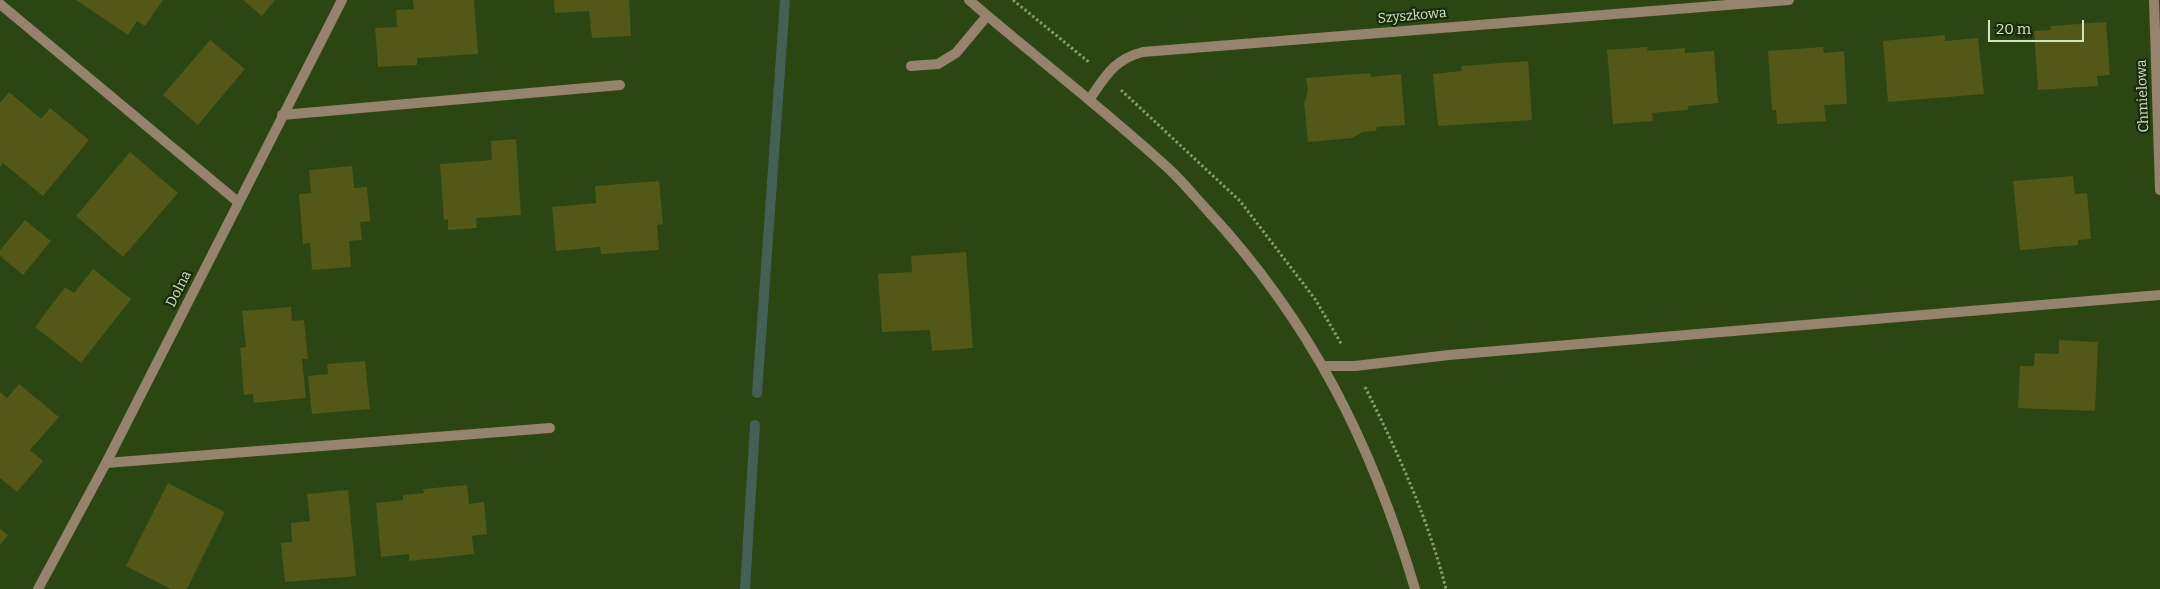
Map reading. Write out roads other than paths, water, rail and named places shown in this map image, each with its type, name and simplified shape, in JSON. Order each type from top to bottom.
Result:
[{"type":"street","name":"Dolna","points":[[38,589],[106,462],[342,0]]},
{"type":"street","points":[[969,0],[1170,170],[1230,235],[1281,300],[1324,366],[1356,427],[1398,528],[1415,589]]},
{"type":"street","name":"Szyszkowa","points":[[1089,100],[1105,76],[1117,64],[1128,55],[1143,52],[1789,0]]},
{"type":"street","name":"Chmielowa","points":[[2154,0],[2160,190]]},
{"type":"street","points":[[0,4],[238,202]]},
{"type":"street","points":[[911,66],[938,64],[956,53],[987,16]]},
{"type":"street","points":[[282,115],[620,85]]},
{"type":"street","points":[[1324,366],[1354,366],[1449,355],[2160,294]]},
{"type":"street","points":[[106,462],[550,428]]},
{"type":"waterway","points":[[757,393],[785,0]]},
{"type":"waterway","points":[[745,589],[755,425]]}]
